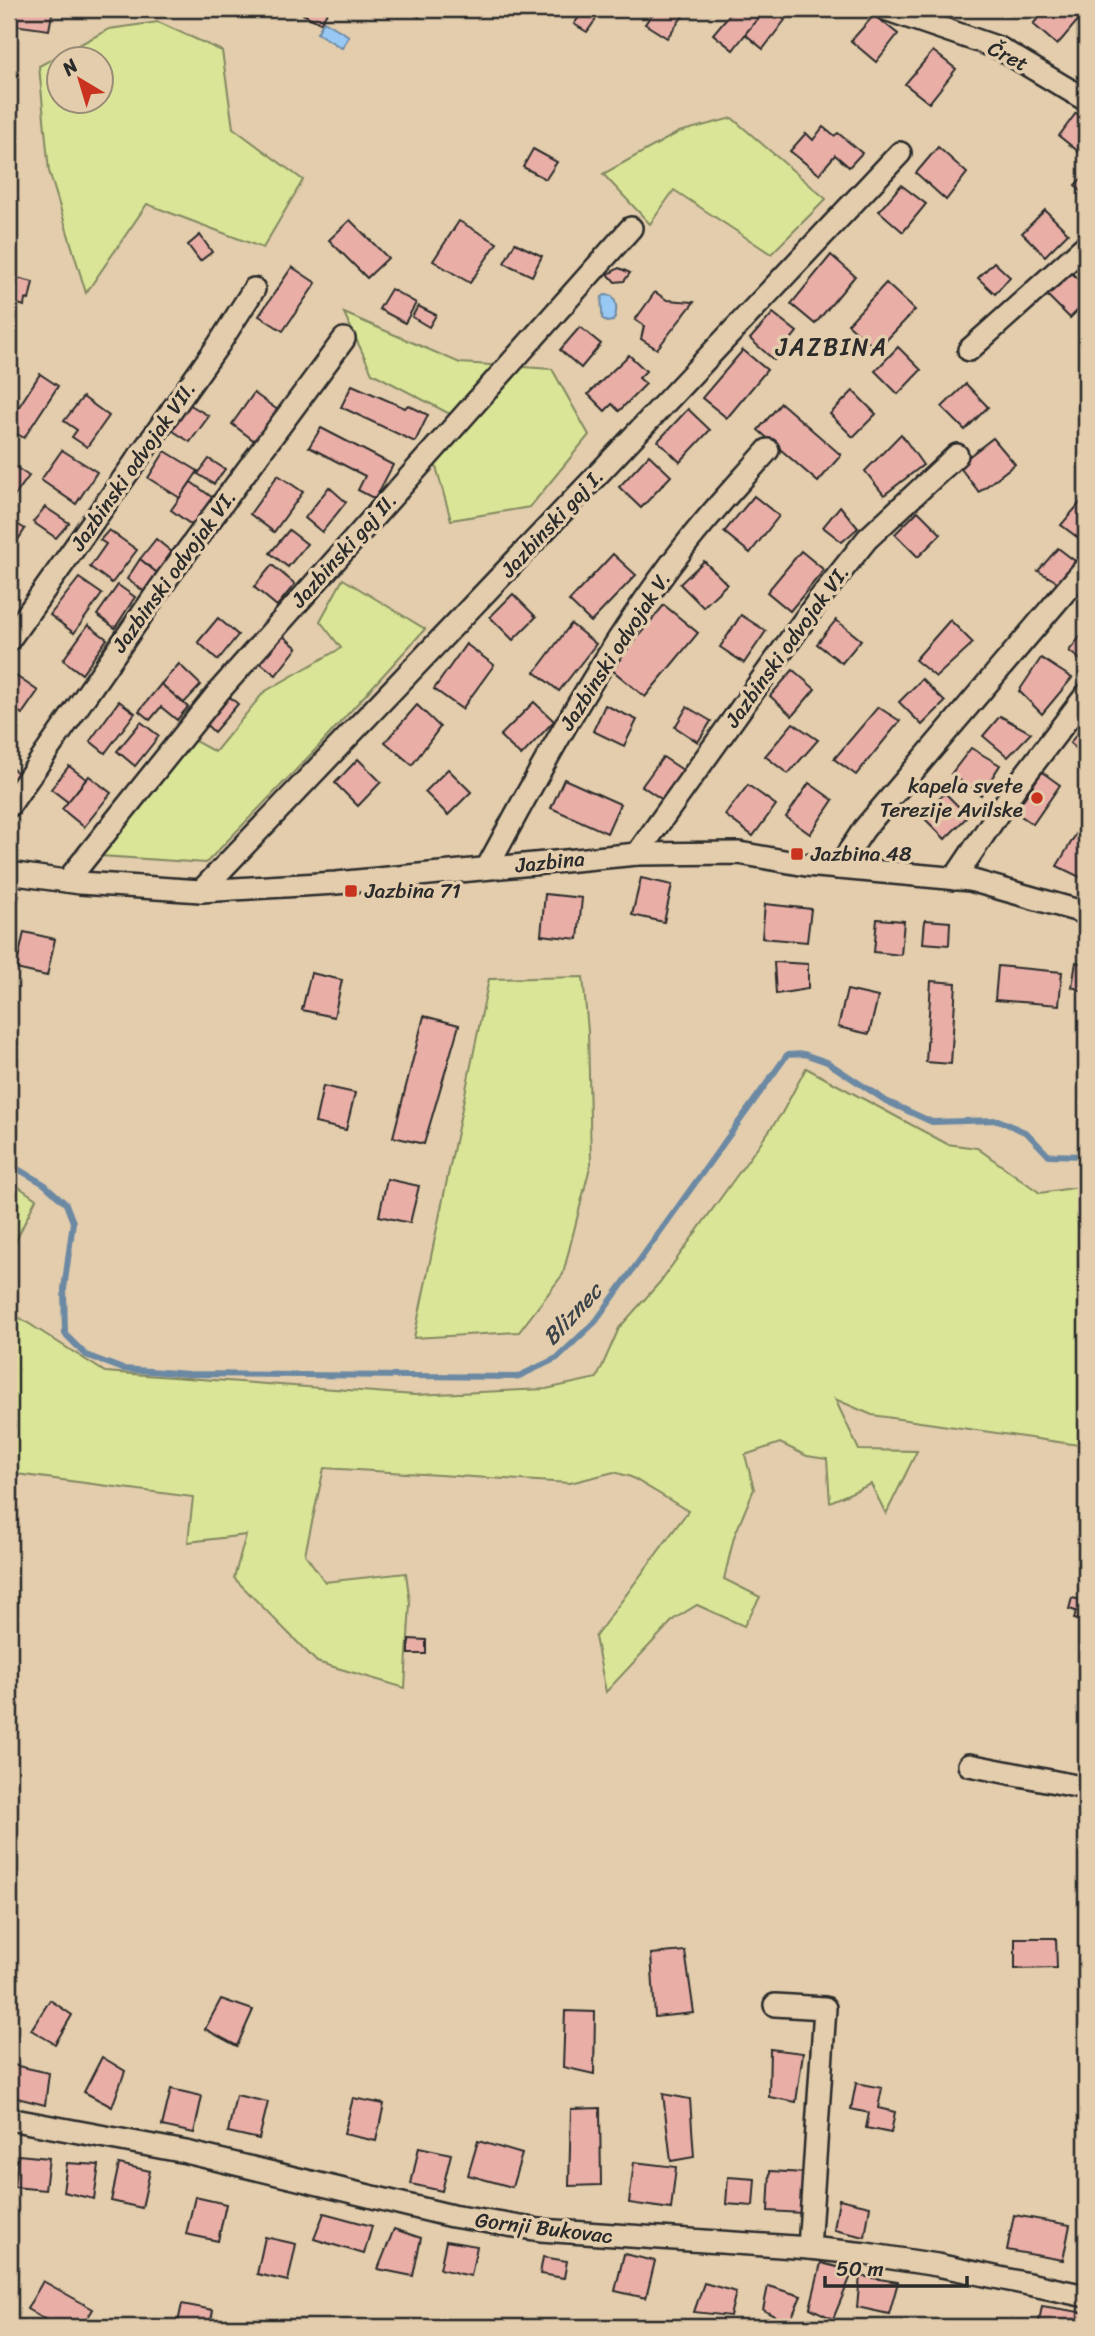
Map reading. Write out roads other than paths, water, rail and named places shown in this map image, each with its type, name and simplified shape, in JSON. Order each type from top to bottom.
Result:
[{"type":"street","name":"Čret","points":[[886,9],[999,48],[1086,100]]},
{"type":"street","name":"Jazbinski gaj I.","points":[[201,891],[900,153]]},
{"type":"street","name":"Jazbinski gaj II.","points":[[67,881],[220,690],[631,228]]},
{"type":"street","points":[[969,349],[1086,245]]},
{"type":"street","name":"Jazbinski odvojak VII.","points":[[9,640],[219,344],[254,289]]},
{"type":"street","name":"Jazbinski odvojak VI.","points":[[9,806],[168,577],[344,339]]},
{"type":"street","name":"Jazbinski odvojak V.","points":[[487,868],[532,784],[636,614],[685,546],[768,450]]},
{"type":"street","name":"Jazbinski odvojak VI.","points":[[637,853],[827,588],[867,539],[957,455]]},
{"type":"street","points":[[838,868],[864,829],[1086,567]]},
{"type":"street","points":[[954,879],[1014,788],[1086,695]]},
{"type":"street","name":"Jazbina","points":[[9,873],[67,881],[201,891],[336,883],[637,853],[739,853],[806,865],[970,880],[1086,913]]},
{"type":"street","points":[[969,1765],[1086,1788]]},
{"type":"street","points":[[775,2005],[825,2008],[808,2248]]},
{"type":"street","name":"Gornji Bukovac","points":[[9,2119],[186,2152],[411,2207],[527,2228],[640,2239],[808,2248],[911,2261],[1086,2296]]},
{"type":"water","points":[[324,21],[349,36],[342,48],[317,33]]},
{"type":"water","points":[[605,295],[612,296],[615,302],[613,321],[607,322],[602,318],[601,300]]},
{"type":"waterway","name":"Bliznec","points":[[9,1164],[44,1184],[66,1204],[73,1222],[64,1289],[65,1334],[86,1355],[123,1369],[189,1374],[517,1377],[557,1358],[596,1321],[787,1055],[804,1054],[827,1062],[886,1101],[932,1122],[998,1120],[1027,1133],[1048,1155],[1086,1156]]},
{"type":"place","name":"kapela svete Terezije Avilske","points":[[1037,798]]},
{"type":"place","name":"Jazbina 48","points":[[797,854]]},
{"type":"place","name":"Jazbina 71","points":[[351,891]]},
{"type":"district","name":"JAZBINA","points":[[832,347]]}]
